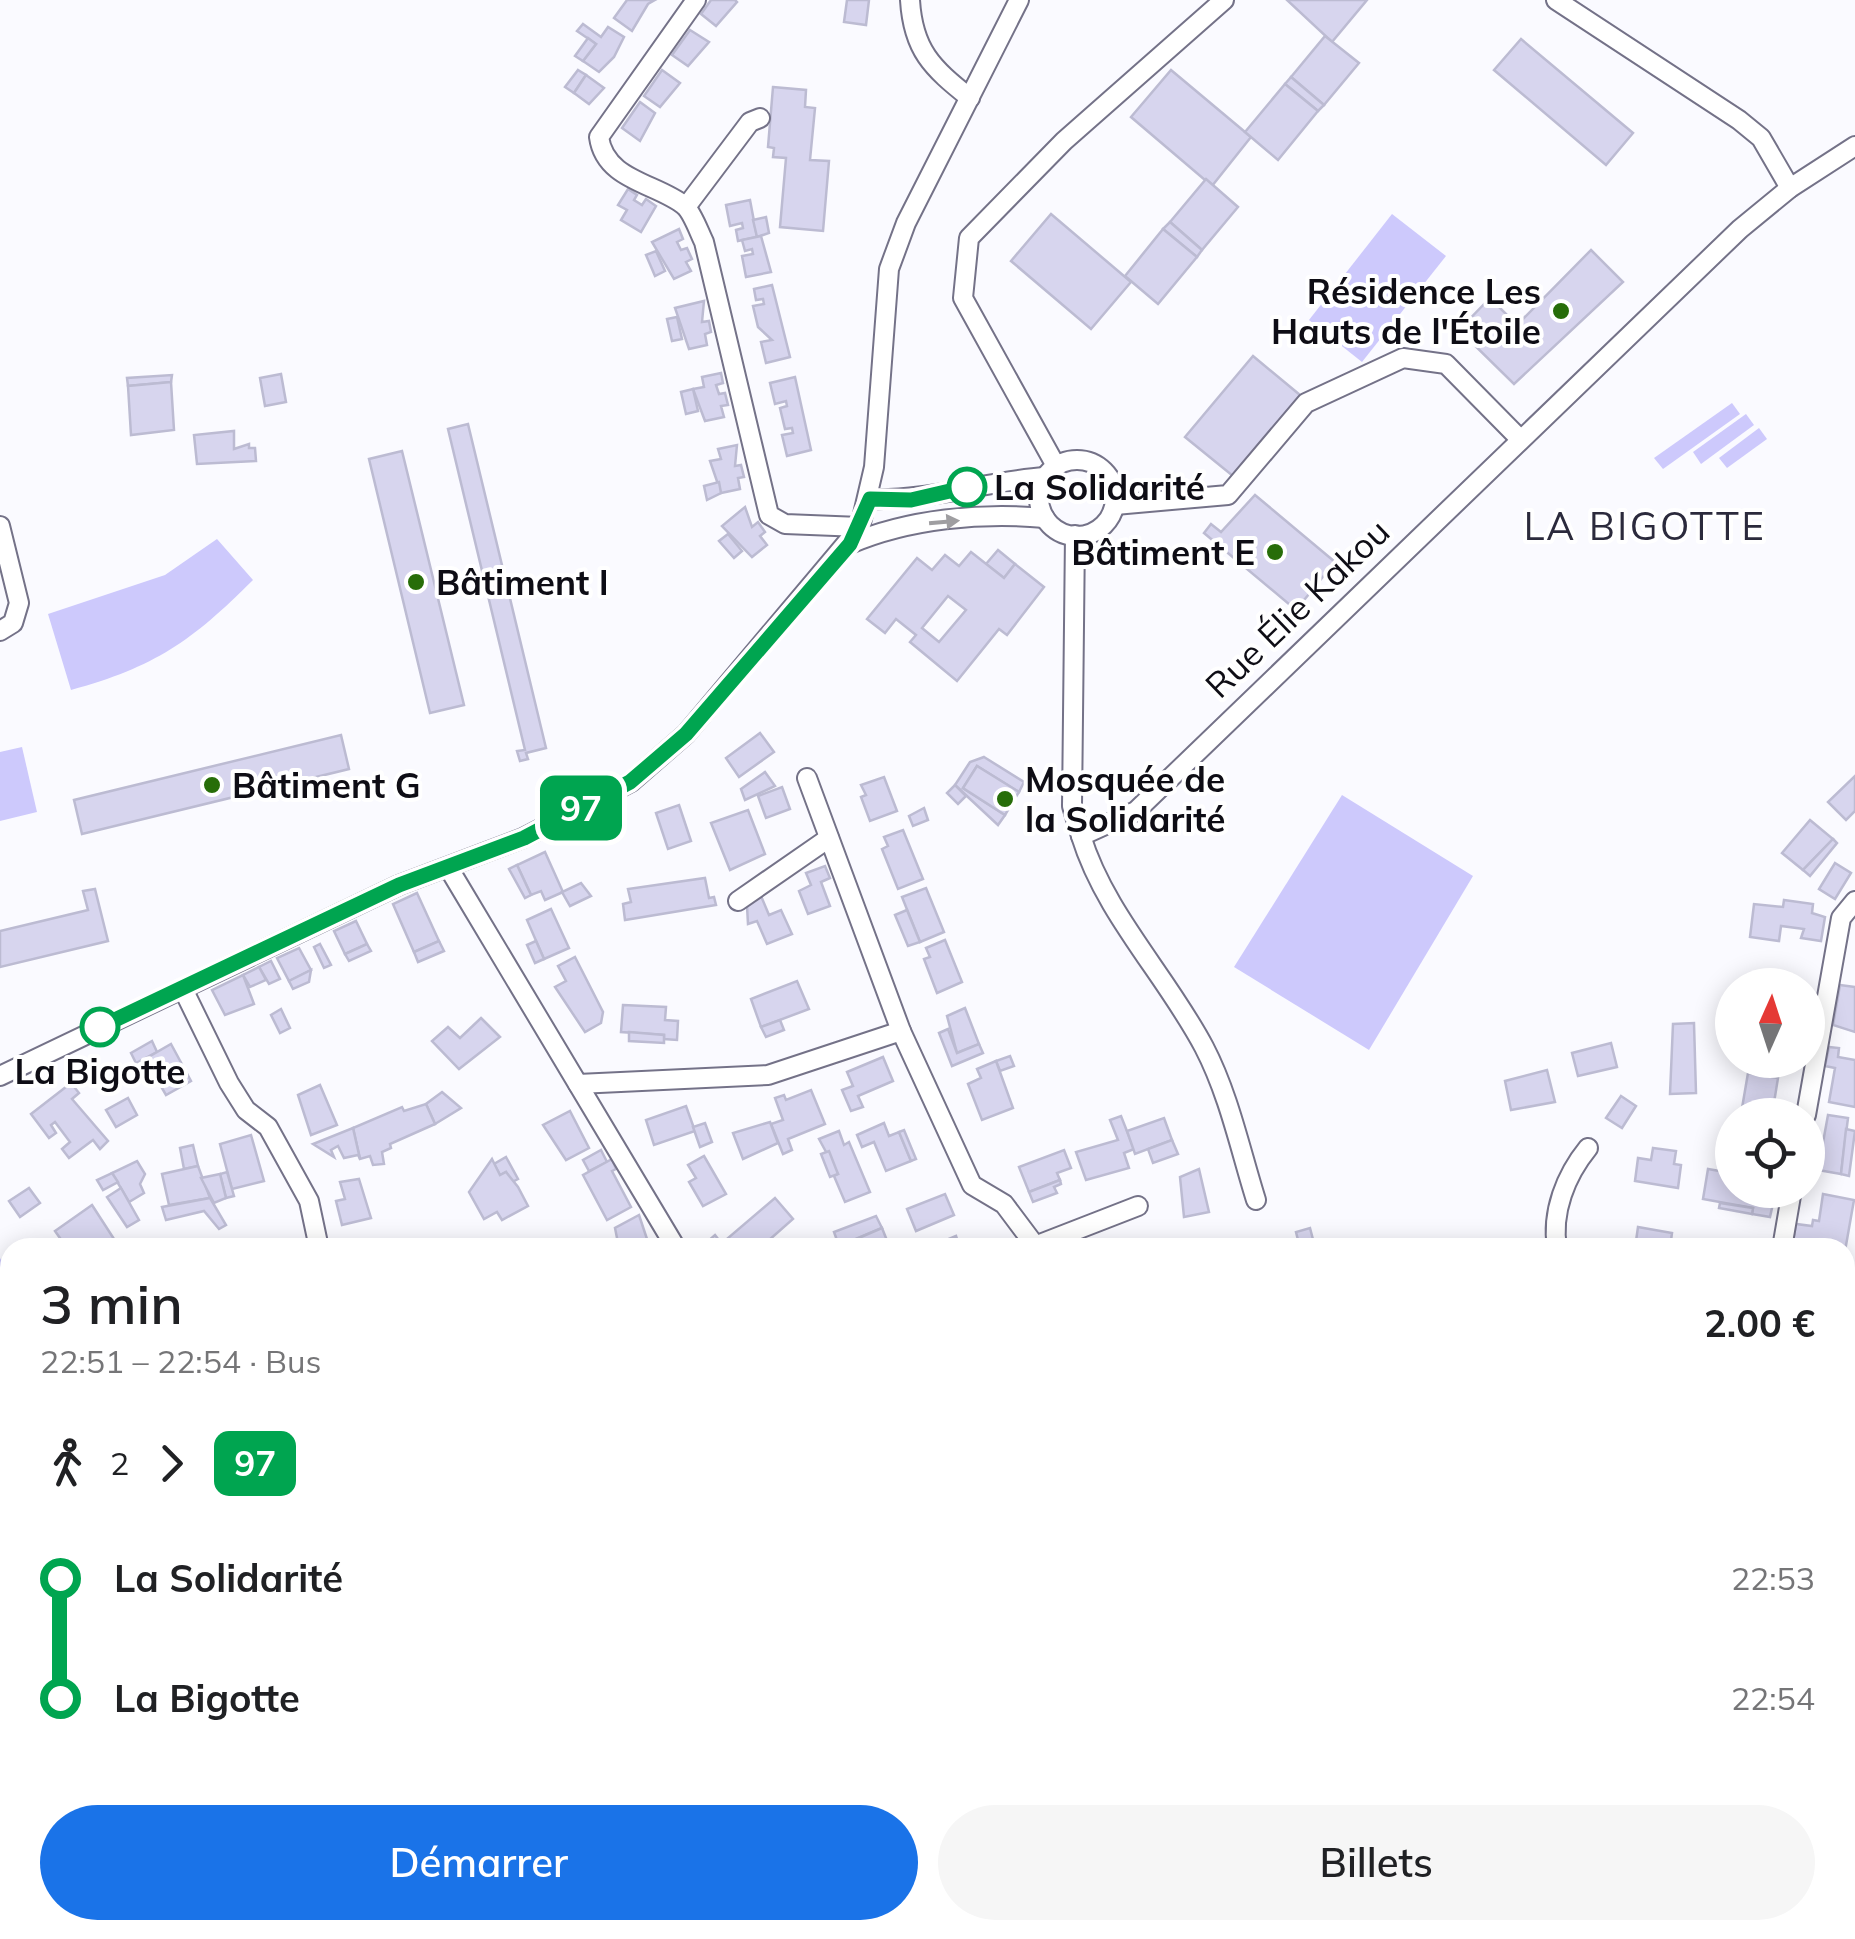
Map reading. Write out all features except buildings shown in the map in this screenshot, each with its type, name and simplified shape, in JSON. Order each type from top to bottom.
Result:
[{"type":"street","points":[[696,0],[599,137],[610,163],[686,207],[709,259],[769,515],[785,524],[855,536],[891,526],[1022,516],[1045,518]]},
{"type":"street","points":[[910,0],[912,26],[931,68],[970,98]]},
{"type":"street","points":[[0,1076],[399,885],[524,838],[630,782],[686,734],[855,536],[870,499],[889,269],[906,222],[1019,0]]},
{"type":"street","points":[[1051,472],[963,298],[969,238],[1064,141],[1224,0]]},
{"type":"street","points":[[1556,0],[1739,120],[1760,138],[1790,188]]},
{"type":"street","points":[[686,207],[750,122],[760,118]]},
{"type":"street","name":"Rue Élie Kakou","points":[[1081,836],[1136,811],[1520,438],[1790,188],[1855,146]]},
{"type":"street","points":[[1115,505],[1228,496],[1306,403],[1403,358],[1446,364],[1520,438]]},
{"type":"street","points":[[870,499],[911,500],[1051,472],[1071,461],[1100,468],[1109,478],[1115,505],[1100,528],[1075,535],[1054,528],[1045,518],[1039,498],[1051,472]]},
{"type":"street","points":[[0,526],[19,603],[13,623],[0,631]]},
{"type":"street","points":[[1075,535],[1072,806],[1106,894],[1204,1046],[1222,1085],[1256,1200]]},
{"type":"street","points":[[807,778],[902,1031],[972,1185],[1004,1204],[1030,1238]]},
{"type":"street","points":[[738,902],[829,838]]},
{"type":"street","points":[[448,867],[670,1238]]},
{"type":"street","points":[[1809,1098],[1842,918],[1855,901]]},
{"type":"street","points":[[183,989],[229,1083],[246,1110],[268,1127],[309,1200],[317,1238]]},
{"type":"street","points":[[578,1084],[768,1076],[902,1031]]},
{"type":"street","points":[[1555,1238],[1569,1171],[1588,1148]]},
{"type":"street","points":[[1056,1238],[1138,1206]]},
{"type":"street","points":[[1784,1238],[1789,1208]]},
{"type":"shaded area","points":[[1392,214],[1446,256],[1362,362],[1309,320]]},
{"type":"shaded area","points":[[1732,403],[1740,414],[1663,469],[1654,458]]},
{"type":"shaded area","points":[[1746,414],[1754,425],[1701,464],[1693,452]]},
{"type":"shaded area","points":[[1759,428],[1767,439],[1727,468],[1719,458]]},
{"type":"shaded area","points":[[217,539],[253,580],[211,620],[171,649],[126,672],[71,690],[48,614],[165,575]]},
{"type":"shaded area","points":[[22,747],[37,812],[0,821],[0,752]]},
{"type":"shaded area","points":[[1342,795],[1473,876],[1369,1050],[1234,967]]},
{"type":"bus line","name":"97","points":[[100,1027],[399,885],[524,838],[630,782],[686,734],[850,544],[870,499],[911,500],[967,487]]},
{"type":"place","name":"Résidence Les Hauts de l'Étoile","points":[[1561,311]]},
{"type":"place","name":"La Solidarité","points":[[967,487]]},
{"type":"place","name":"Bâtiment E","points":[[1275,552]]},
{"type":"place","name":"Bâtiment I","points":[[416,582]]},
{"type":"place","name":"Bâtiment G","points":[[212,785]]},
{"type":"place","name":"Mosquée de la Solidarité","points":[[1005,799]]},
{"type":"place","name":"La Bigotte","points":[[100,1027]]},
{"type":"district","name":"LA BIGOTTE","points":[[1645,526]]}]
